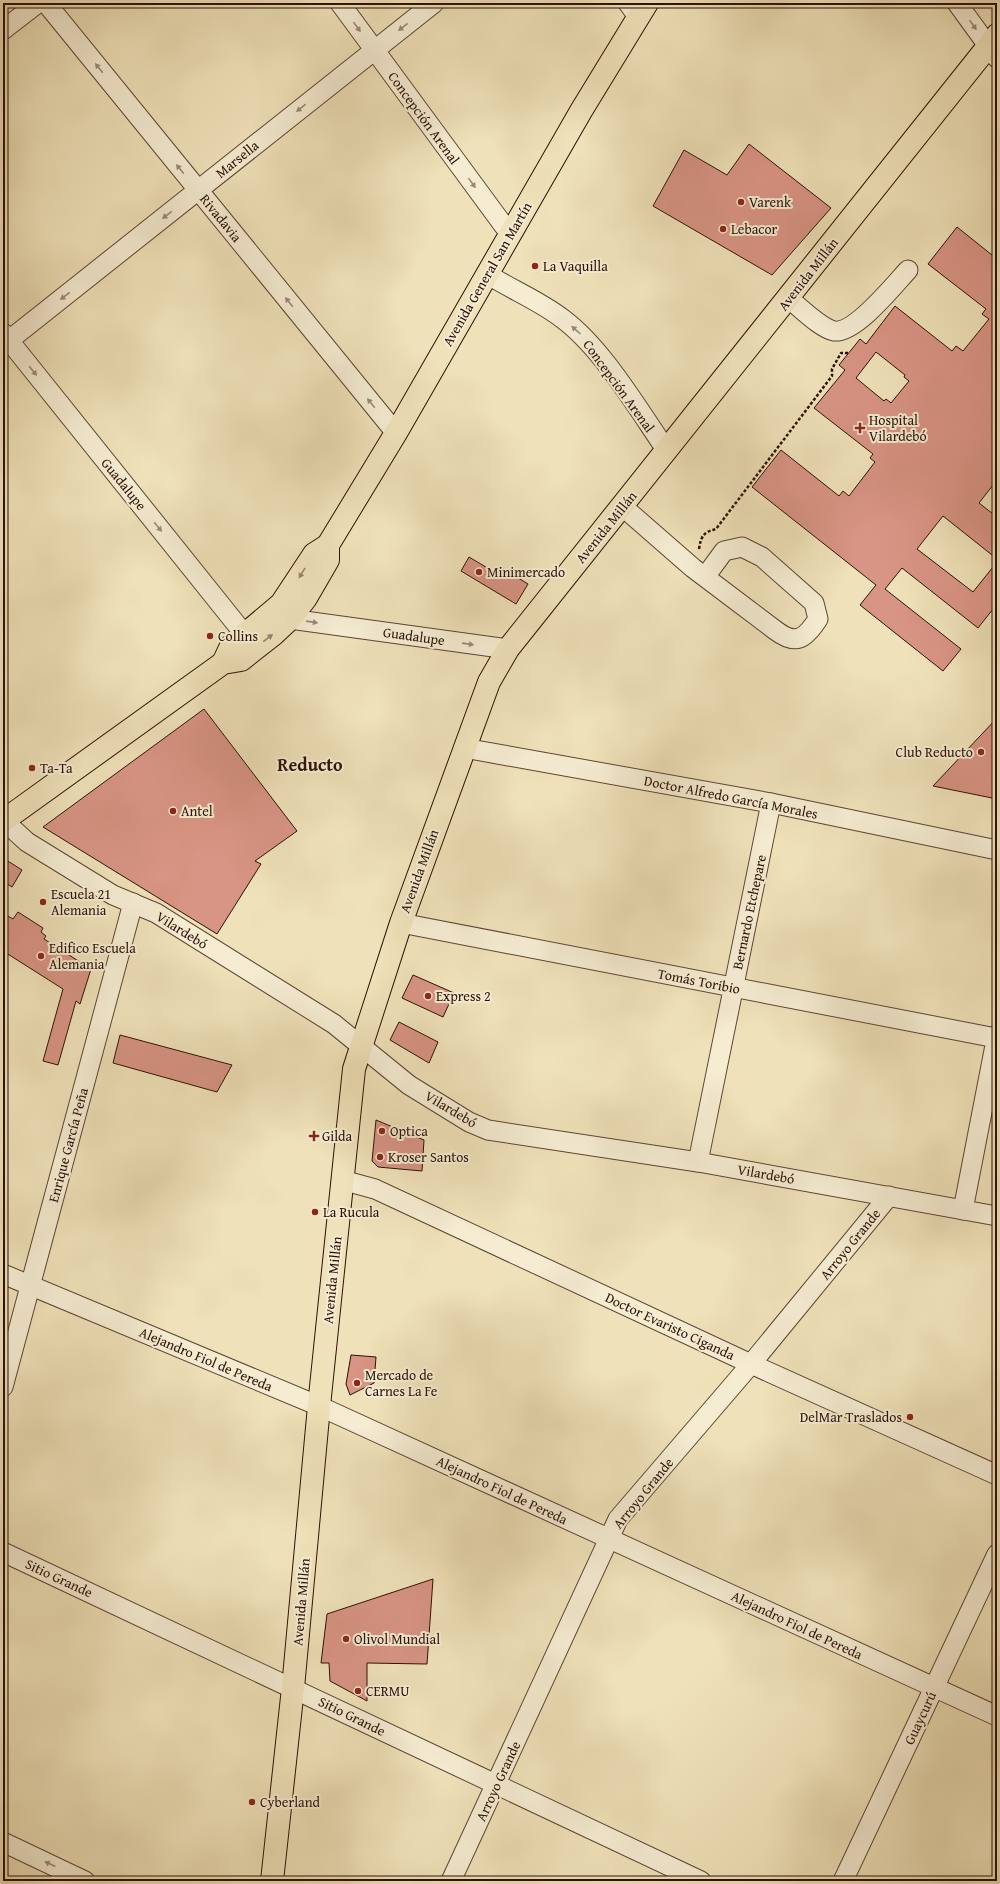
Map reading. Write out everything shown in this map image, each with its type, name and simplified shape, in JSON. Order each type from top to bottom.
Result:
[{"type":"main road","name":"Avenida General San Martín","points":[[223,663],[231,646],[245,635],[306,598],[328,560],[328,545],[396,433],[488,274],[511,230],[638,8]]},
{"type":"main road","name":"Avenida Millán","points":[[272,1881],[293,1688],[319,1406],[354,1069],[360,1046],[401,923],[489,682],[508,649],[788,299],[994,47]]},
{"type":"main road","name":"Avenida General San Martín","points":[[3,821],[223,663],[241,660],[285,611]]},
{"type":"street","points":[[3,30],[38,3]]},
{"type":"street","name":"Rivadavia","points":[[46,3],[396,433]]},
{"type":"street","name":"Concepción Arenal","points":[[340,3],[504,226],[511,230]]},
{"type":"street","name":"Marsella","points":[[5,339],[198,191],[434,3]]},
{"type":"street","points":[[957,3],[994,47]]},
{"type":"street","points":[[788,299],[820,323],[834,331],[846,329],[859,321],[908,270]]},
{"type":"street","name":"Concepción Arenal","points":[[488,274],[562,318],[579,332],[602,358],[667,451]]},
{"type":"street","name":"Guadalupe","points":[[5,339],[245,635]]},
{"type":"street","points":[[622,506],[689,565],[786,638],[797,640],[808,635],[818,619],[814,603],[762,557],[742,547],[724,551],[705,577]]},
{"type":"street","name":"Guadalupe","points":[[285,611],[508,649]]},
{"type":"street","name":"Doctor Alfredo García Morales","points":[[464,748],[771,804],[997,850]]},
{"type":"street","name":"Bernardo Etchepare","points":[[698,1162],[771,804]]},
{"type":"street","name":"Vilardebó","points":[[3,821],[27,842],[113,895],[156,913],[334,1024],[409,1085],[469,1122],[488,1130],[698,1162],[997,1216]]},
{"type":"street","name":"Enrique García Peña","points":[[3,1387],[133,903]]},
{"type":"street","name":"Tomás Toribio","points":[[401,923],[733,988],[997,1036]]},
{"type":"street","points":[[963,1210],[997,1036]]},
{"type":"street","name":"Doctor Evaristo Ciganda","points":[[342,1180],[375,1189],[751,1364],[997,1475]]},
{"type":"street","name":"Arroyo Grande","points":[[451,1881],[618,1520],[751,1364],[889,1196]]},
{"type":"street","name":"Alejandro Fiol de Pereda","points":[[3,1274],[319,1406],[997,1716]]},
{"type":"street","name":"Sitio Grande","points":[[3,1552],[701,1881]]},
{"type":"street","name":"Guaycurú","points":[[842,1881],[997,1554]]},
{"type":"street","points":[[3,1842],[85,1881]]},
{"type":"path","points":[[689,565],[698,552],[700,539],[706,533],[716,528],[832,376],[832,369],[841,353],[849,353]]},
{"type":"building","points":[[749,144],[831,208],[772,275],[653,206],[684,150],[727,175]]},
{"type":"building","points":[[957,227],[997,259],[997,480],[979,503],[997,517],[997,559],[943,516],[917,549],[973,592],[997,562],[997,604],[978,628],[902,568],[885,589],[961,649],[943,671],[860,605],[876,585],[752,487],[781,450],[839,496],[843,491],[849,496],[875,462],[870,458],[873,454],[814,408],[845,370],[839,365],[860,339],[866,344],[895,306],[952,351],[956,346],[963,351],[989,319],[982,314],[986,309],[928,264]],"holes":[[[876,352],[905,375],[904,377],[909,381],[891,403],[886,399],[884,401],[856,378]]]},
{"type":"building","points":[[469,557],[496,573],[500,567],[528,584],[516,604],[461,571]]},
{"type":"building","name":"Antel","points":[[204,709],[297,831],[255,861],[261,864],[217,934],[43,827]]},
{"type":"building","name":"Club Reducto","points":[[997,718],[997,799],[933,786]]},
{"type":"building","points":[[3,858],[22,870],[12,887],[3,881]]},
{"type":"building","name":"Edifico Escuela Alemania","points":[[18,912],[43,928],[41,932],[46,936],[44,939],[91,969],[80,1004],[76,1001],[58,1065],[43,1061],[63,989],[3,951],[3,913],[13,919]]},
{"type":"building","name":"Express 2","points":[[413,975],[454,993],[443,1017],[402,998]]},
{"type":"building","points":[[399,1022],[438,1042],[429,1063],[390,1040]]},
{"type":"building","points":[[120,1035],[232,1065],[217,1092],[113,1063]]},
{"type":"building","points":[[376,1120],[424,1140],[422,1171],[378,1167],[372,1161]]},
{"type":"building","points":[[351,1355],[376,1357],[374,1383],[350,1395],[346,1384]]},
{"type":"building","points":[[433,1579],[427,1664],[367,1663],[367,1701],[330,1681],[329,1663],[321,1663],[327,1614]]},
{"type":"place","name":"Varenk","points":[[741,202]]},
{"type":"place","name":"Lebacor","points":[[723,229]]},
{"type":"place","name":"La Vaquilla","points":[[535,266]]},
{"type":"place","name":"Hospital Vilardebó","points":[[860,428]]},
{"type":"place","name":"Minimercado","points":[[479,572]]},
{"type":"place","name":"Collins","points":[[210,636]]},
{"type":"place","name":"Club Reducto","points":[[981,752]]},
{"type":"place","name":"Ta-Ta","points":[[32,768]]},
{"type":"place","name":"Antel","points":[[173,811]]},
{"type":"place","name":"Escuela 21 Alemania","points":[[43,902]]},
{"type":"place","name":"Edifico Escuela Alemania","points":[[41,956]]},
{"type":"place","name":"Express 2","points":[[428,996]]},
{"type":"place","name":"Optica","points":[[382,1131]]},
{"type":"place","name":"Gilda","points":[[314,1136]]},
{"type":"place","name":"Kroser Santos","points":[[380,1157]]},
{"type":"place","name":"La Rucula","points":[[315,1212]]},
{"type":"place","name":"Mercado de Carnes La Fe","points":[[357,1383]]},
{"type":"place","name":"DelMar Traslados","points":[[910,1417]]},
{"type":"place","name":"Olivol Mundial","points":[[346,1639]]},
{"type":"place","name":"CERMU","points":[[358,1691]]},
{"type":"place","name":"Cyberland","points":[[252,1802]]},
{"type":"district","name":"Reducto","points":[[310,764]]}]
